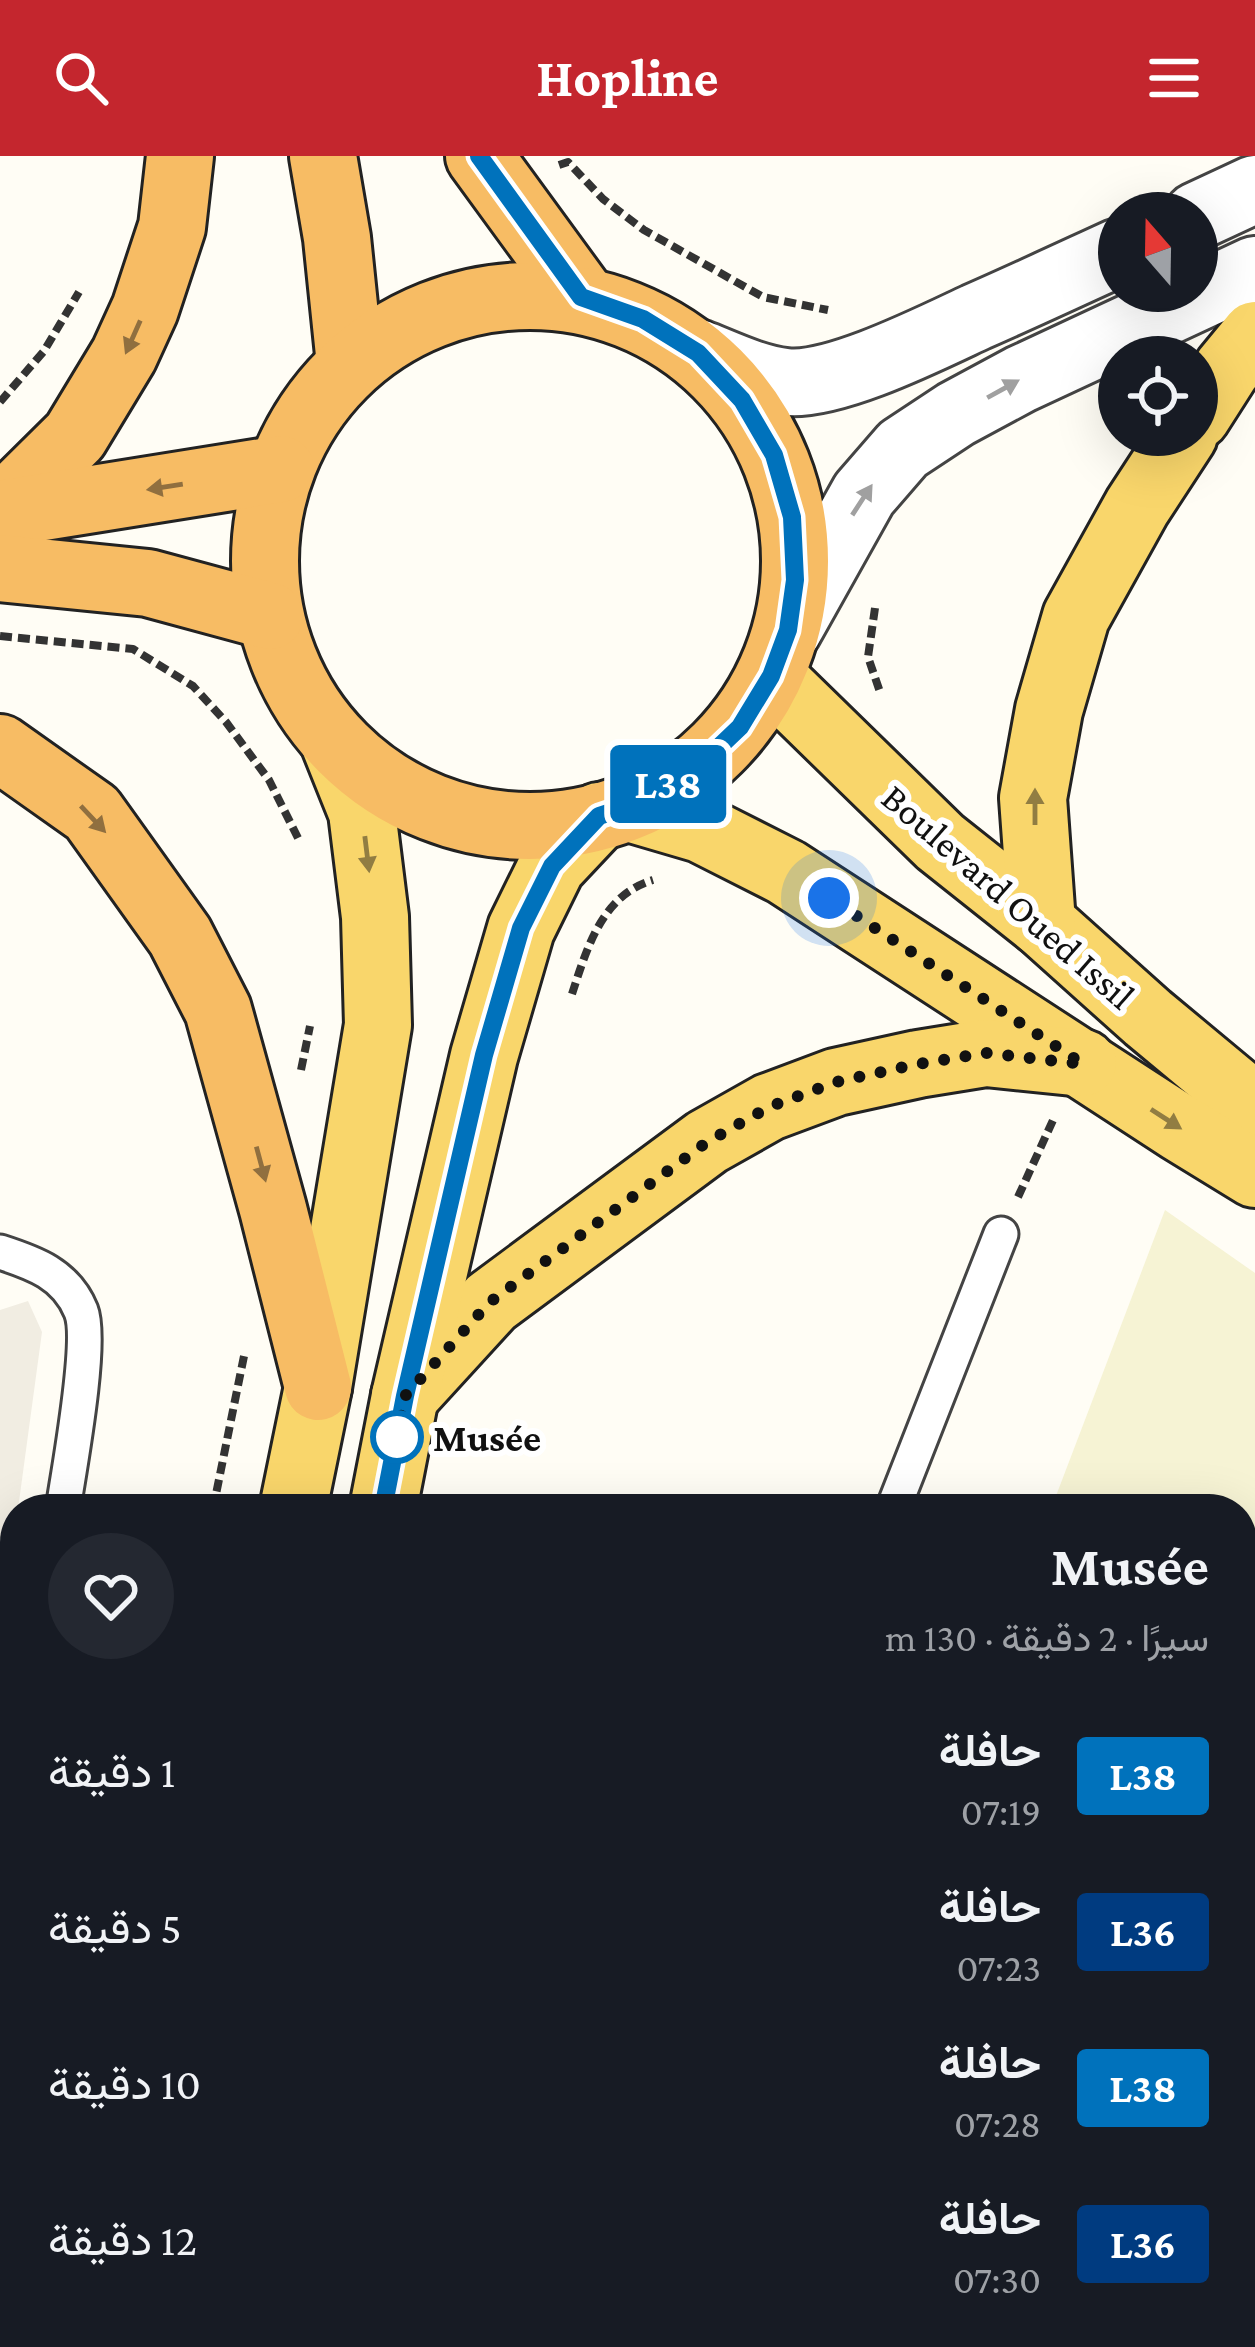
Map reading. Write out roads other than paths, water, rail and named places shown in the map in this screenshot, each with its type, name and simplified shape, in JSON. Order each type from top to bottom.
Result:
[{"type":"highway","points":[[0,512],[75,436],[124,356],[145,310],[172,226],[180,156]]},
{"type":"highway","points":[[323,156],[350,364]]},
{"type":"highway","points":[[490,171],[581,297]]},
{"type":"highway","points":[[519,295],[581,297],[643,319],[698,353],[742,400],[774,455],[792,517],[795,580],[779,653],[740,727],[697,768],[612,812],[550,826],[502,826],[455,818],[410,800],[369,775],[303,705],[292,683],[270,616],[265,542],[281,469],[310,412],[350,364],[400,329],[458,305],[519,295]]},
{"type":"highway","points":[[0,512],[281,469]]},
{"type":"highway","points":[[0,568],[148,583],[270,616]]},
{"type":"highway","points":[[0,748],[92,813],[181,936],[218,1010],[318,1387]]},
{"type":"main road","points":[[1218,384],[1255,335]]},
{"type":"main road","points":[[1042,923],[1033,798],[1049,710],[1076,617],[1170,456]]},
{"type":"main road","name":"Boulevard Oued Issil","points":[[779,653],[862,767],[940,842],[1042,923],[1255,1107]]},
{"type":"main road","points":[[296,1494],[378,1025],[375,917],[362,812],[334,742]]},
{"type":"main road","name":"Boulevard Oued Issil","points":[[612,812],[701,829],[787,872],[1255,1174]]},
{"type":"main road","points":[[386,1494],[484,1055],[521,928],[552,866],[612,812]]},
{"type":"main road","points":[[405,1396],[490,1302],[707,1142],[769,1107],[836,1082],[986,1053],[1083,1064]]},
{"type":"street","points":[[1218,206],[1255,189]]},
{"type":"street","points":[[698,353],[788,382],[817,379],[919,344],[1098,262]]},
{"type":"street","points":[[779,653],[864,494],[903,449],[1021,379],[1255,270]]},
{"type":"lane","points":[[898,1494],[1001,1234]]},
{"type":"lane","points":[[0,1252],[46,1268],[82,1313],[83,1363],[65,1494]]},
{"type":"place","name":"Musée","points":[[397,1437]]}]
